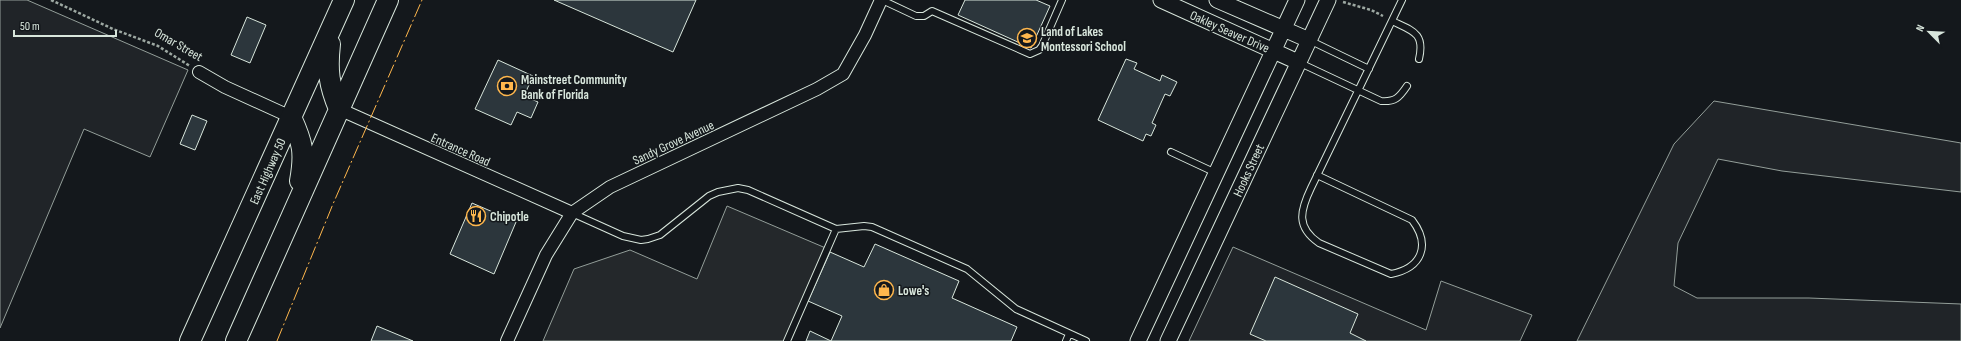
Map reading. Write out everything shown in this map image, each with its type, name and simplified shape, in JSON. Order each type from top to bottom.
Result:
[{"type":"highway","name":"East Highway 50","points":[[190,341],[344,0]]},
{"type":"highway","points":[[236,341],[388,0]]},
{"type":"highway","points":[[332,26],[327,68],[331,90],[339,109]]},
{"type":"highway","points":[[291,117],[300,136],[304,158],[295,209]]},
{"type":"street","name":"Sandy Grove Avenue","points":[[508,341],[546,256],[572,214],[610,188],[817,89],[843,74],[865,34],[881,0]]},
{"type":"street","name":"Oakley Seaver Drive","points":[[1161,0],[1298,62]]},
{"type":"street","name":"Oakley Seaver Drive","points":[[1217,0],[1309,40]]},
{"type":"street","points":[[1138,341],[1297,0]]},
{"type":"street","name":"Hooks Street","points":[[1168,341],[1328,0]]},
{"type":"street","name":"Omar Street","points":[[199,72],[225,87],[291,117]]},
{"type":"street","name":"Entrance Road","points":[[339,109],[572,214]]},
{"type":"lane","points":[[881,0],[916,16],[924,16],[932,11],[1030,54],[1039,50],[1042,46],[1062,1]]},
{"type":"lane","points":[[1317,175],[1412,220],[1421,232],[1423,248],[1417,260],[1410,267],[1400,272],[1391,274],[1319,243],[1309,236],[1304,230],[1302,217],[1304,203],[1317,175],[1402,0]]},
{"type":"lane","points":[[1392,21],[1411,30],[1418,37],[1422,46],[1419,59]]},
{"type":"lane","points":[[1309,40],[1369,69]]},
{"type":"lane","points":[[1298,62],[1381,101],[1392,101],[1399,98],[1407,86]]},
{"type":"lane","points":[[1170,152],[1216,173]]},
{"type":"lane","points":[[572,214],[623,236],[641,240],[660,235],[709,196],[718,192],[738,188],[748,190],[836,229],[864,226],[872,227],[967,268],[1016,309],[1086,341]]},
{"type":"lane","points":[[788,341],[836,229]]},
{"type":"lane","points":[[1066,341],[1069,334]]},
{"type":"path","name":"Omar Street","points":[[52,0],[113,30],[158,46],[199,72]]},
{"type":"path","points":[[1343,2],[1372,10],[1383,16]]},
{"type":"shaded area","points":[[0,0],[27,0],[188,70],[150,157],[84,129],[0,328]]},
{"type":"shaded area","points":[[1714,101],[1961,143],[1961,192],[1782,171],[1718,159],[1678,243],[1674,286],[1697,298],[1809,298],[1961,304],[1961,341],[1577,341],[1674,144]]},
{"type":"shaded area","points":[[727,206],[828,249],[789,341],[543,341],[574,269],[630,250],[697,279]]},
{"type":"shaded area","points":[[1233,247],[1426,330],[1441,281],[1532,315],[1520,341],[1189,341]]},
{"type":"building","points":[[554,0],[696,0],[673,52]]},
{"type":"building","points":[[965,0],[1036,0],[1050,6],[1031,48],[958,15]]},
{"type":"building","points":[[247,17],[266,25],[250,63],[231,55]]},
{"type":"building","points":[[1126,59],[1137,63],[1134,69],[1160,81],[1162,75],[1177,82],[1170,96],[1165,94],[1152,123],[1156,125],[1151,136],[1146,134],[1143,141],[1098,120]]},
{"type":"building","name":"Mainstreet Community Bank of Florida","points":[[498,60],[533,76],[524,96],[538,102],[531,118],[517,112],[511,125],[475,109]]},
{"type":"building","points":[[192,115],[207,121],[195,150],[180,144]]},
{"type":"building","points":[[472,203],[516,222],[494,274],[450,254]]},
{"type":"building","name":"Lowe's","points":[[875,244],[959,281],[952,298],[1017,327],[1011,341],[831,341],[842,316],[808,301],[830,252],[864,267]]},
{"type":"building","points":[[1275,277],[1358,314],[1350,333],[1366,341],[1266,341],[1250,334]]},
{"type":"building","points":[[377,326],[413,341],[371,341]]},
{"type":"building","points":[[810,331],[831,341],[806,341]]},
{"type":"power","points":[[277,341],[333,204],[422,0]]},
{"type":"place","name":"Land of Lakes Montessori School","points":[[1027,38]]},
{"type":"place","name":"Mainstreet Community Bank of Florida","points":[[507,86]]},
{"type":"place","name":"Chipotle","points":[[476,216]]},
{"type":"place","name":"Lowe's","points":[[884,290]]}]
